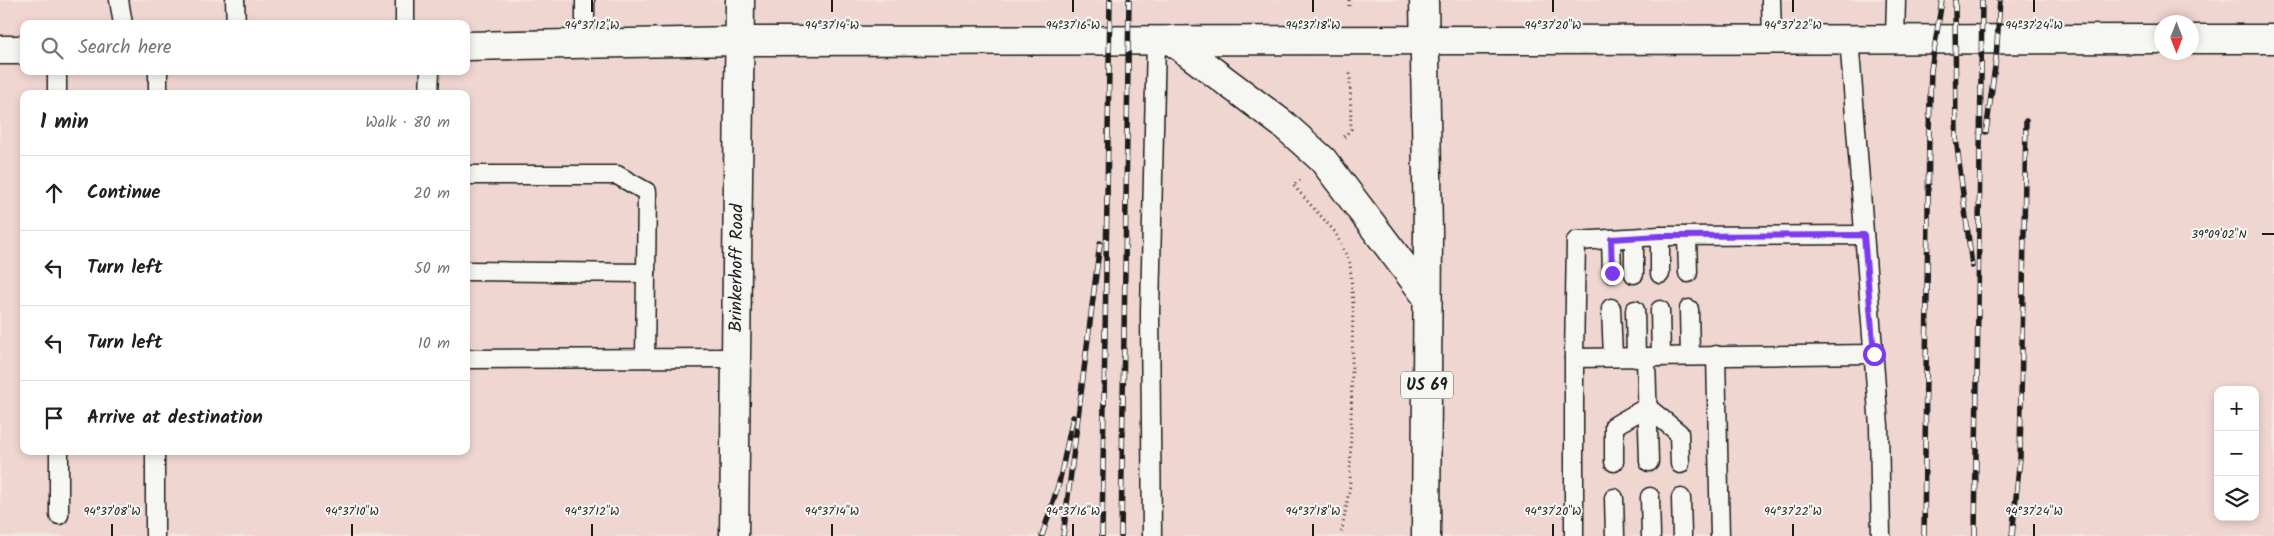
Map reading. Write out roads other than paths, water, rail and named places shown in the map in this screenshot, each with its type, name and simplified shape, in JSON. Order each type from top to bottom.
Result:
[{"type":"street","name":"Brinkerhoff Road","points":[[734,536],[740,0]]},
{"type":"street","name":"US 69","points":[[1424,0],[1427,297],[1426,536]]},
{"type":"street","points":[[470,46],[739,41],[2154,39]]},
{"type":"street","points":[[2199,39],[2274,40]]},
{"type":"street","points":[[1164,40],[1284,125],[1323,160],[1427,297]]},
{"type":"street","points":[[0,50],[20,50]]},
{"type":"lane","points":[[119,0],[122,20]]},
{"type":"lane","points":[[235,0],[236,20]]},
{"type":"lane","points":[[405,0],[405,20]]},
{"type":"lane","points":[[585,0],[585,44]]},
{"type":"lane","points":[[1771,0],[1772,39]]},
{"type":"lane","points":[[1895,38],[1896,0]]},
{"type":"lane","points":[[1849,38],[1880,426],[1881,536]]},
{"type":"lane","points":[[1152,536],[1150,312],[1164,40]]},
{"type":"lane","points":[[57,75],[57,90]]},
{"type":"lane","points":[[158,75],[158,90]]},
{"type":"lane","points":[[429,90],[430,75]]},
{"type":"lane","points":[[470,175],[617,175],[647,192],[645,358]]},
{"type":"lane","points":[[1574,536],[1576,242],[1660,236],[1864,235]]},
{"type":"lane","points":[[1660,236],[1660,274]]},
{"type":"lane","points":[[1688,236],[1688,273]]},
{"type":"lane","points":[[1634,238],[1634,274]]},
{"type":"lane","points":[[1611,239],[1612,273]]},
{"type":"lane","points":[[470,271],[646,273]]},
{"type":"lane","points":[[1611,308],[1613,357]]},
{"type":"lane","points":[[1689,309],[1690,356]]},
{"type":"lane","points":[[1635,310],[1647,357],[1648,462]]},
{"type":"lane","points":[[1647,357],[1660,310]]},
{"type":"lane","points":[[1574,358],[1874,354]]},
{"type":"lane","points":[[1716,355],[1720,536]]},
{"type":"lane","points":[[470,360],[736,358]]},
{"type":"lane","points":[[1614,462],[1614,426],[1647,407]]},
{"type":"lane","points":[[1647,407],[1679,433],[1680,464]]},
{"type":"lane","points":[[59,455],[59,515]]},
{"type":"lane","points":[[155,455],[155,536]]},
{"type":"lane","points":[[1650,497],[1651,536]]},
{"type":"lane","points":[[1614,498],[1615,536]]},
{"type":"lane","points":[[1681,498],[1682,536]]},
{"type":"railway","points":[[1102,536],[1110,0]]},
{"type":"railway","points":[[1121,536],[1129,0]]},
{"type":"railway","points":[[1924,536],[1931,70],[1942,0]]},
{"type":"railway","points":[[1955,0],[1956,138],[1972,266]]},
{"type":"railway","points":[[1975,536],[1982,0]]},
{"type":"railway","points":[[1986,132],[1996,59],[2000,0]]},
{"type":"railway","points":[[2012,536],[2020,458],[2026,121]]},
{"type":"railway","points":[[1063,536],[1100,243]]},
{"type":"railway","points":[[1042,536],[1059,483],[1073,417]]}]
